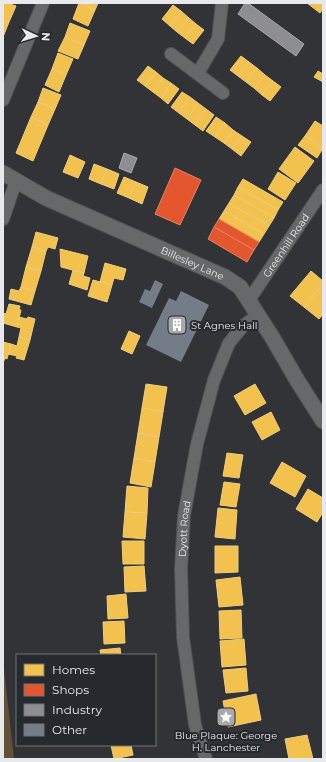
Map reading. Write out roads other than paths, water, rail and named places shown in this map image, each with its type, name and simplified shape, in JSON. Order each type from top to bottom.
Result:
[{"type":"street","points":[[3,100],[43,3]]},
{"type":"street","points":[[198,73],[218,39],[222,3]]},
{"type":"street","points":[[171,54],[223,93]]},
{"type":"street","name":"Billesley Lane","points":[[3,173],[16,182],[46,198],[225,277],[240,287],[323,420]]},
{"type":"street","points":[[3,219],[16,182]]},
{"type":"street","name":"Greenhill Road","points":[[249,300],[323,190]]},
{"type":"street","name":"Dyott Road","points":[[206,759],[195,725],[183,637],[181,569],[184,516],[197,444],[214,380],[229,343],[243,326],[258,315]]},
{"type":"place","name":"St Agnes Hall","points":[[177,325]]},
{"type":"place","name":"Blue Plaque: George H. Lanchester","points":[[226,717]]}]
